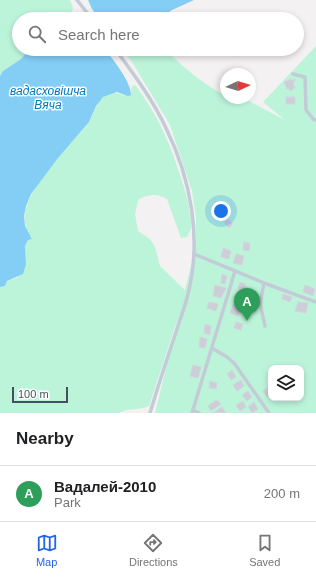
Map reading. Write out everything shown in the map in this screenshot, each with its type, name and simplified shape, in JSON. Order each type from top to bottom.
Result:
[{"type":"street","points":[[77,0],[87,12]]},
{"type":"street","points":[[120,56],[151,101],[167,129],[188,192],[192,211],[194,254],[188,294],[150,413]]},
{"type":"street","points":[[292,74],[305,77],[306,110],[313,119],[316,120]]},
{"type":"street","points":[[194,254],[264,283],[316,302]]},
{"type":"street","points":[[199,413],[192,411],[235,271]]},
{"type":"street","points":[[264,283],[260,304],[265,326]]},
{"type":"street","points":[[212,348],[234,363],[269,413]]},
{"type":"green space","points":[[0,0],[70,0],[73,8],[72,12],[12,12],[12,56],[24,56],[3,71],[0,76]]},
{"type":"green space","points":[[316,46],[316,413],[155,413],[178,318],[149,406],[126,410],[119,413],[0,413],[0,287],[5,286],[7,281],[17,278],[26,264],[25,246],[28,240],[32,238],[25,225],[26,210],[32,194],[54,162],[88,123],[100,100],[111,93],[123,95],[131,92],[133,85],[136,86],[151,108],[167,140],[182,179],[191,220],[191,229],[187,237],[181,238],[167,199],[156,195],[149,195],[138,200],[135,214],[138,231],[150,239],[155,247],[160,266],[185,290],[196,246],[196,218],[192,191],[170,125],[127,56],[172,56],[203,82],[220,92],[220,104],[255,104],[285,120],[263,102]]},
{"type":"water","points":[[88,0],[194,0],[169,12],[94,12]]},
{"type":"water","name":"вадасховішча Вяча","points":[[24,56],[110,56],[125,77],[131,95],[128,96],[117,92],[103,97],[96,106],[89,122],[58,158],[31,194],[24,216],[25,226],[32,239],[28,240],[25,246],[26,264],[23,274],[7,281],[5,286],[0,287],[0,76],[3,71]]},
{"type":"building","points":[[291,79],[292,81],[295,79],[293,83],[295,88],[290,91],[289,88],[287,89],[284,82]]},
{"type":"building","points":[[286,97],[295,97],[295,104],[286,104]]},
{"type":"building","points":[[216,203],[221,209],[216,213],[212,206]]},
{"type":"building","points":[[228,218],[233,224],[229,228],[224,222]]},
{"type":"building","points":[[244,242],[250,243],[249,251],[243,250]]},
{"type":"building","points":[[223,248],[231,251],[229,259],[221,257]]},
{"type":"building","points":[[236,254],[244,256],[242,265],[233,263]]},
{"type":"building","points":[[222,274],[227,276],[225,284],[221,283]]},
{"type":"building","points":[[240,282],[245,284],[247,287],[246,291],[238,289]]},
{"type":"building","points":[[215,285],[226,288],[221,298],[213,296]]},
{"type":"building","points":[[305,285],[315,289],[313,296],[303,292]]},
{"type":"building","points":[[283,294],[292,297],[290,302],[282,299]]},
{"type":"building","points":[[209,302],[218,304],[216,311],[207,308]]},
{"type":"building","points":[[298,302],[308,303],[306,313],[295,311]]},
{"type":"building","points":[[233,305],[241,307],[238,316],[230,313]]},
{"type":"building","points":[[236,322],[243,324],[241,330],[234,328]]},
{"type":"building","points":[[205,324],[211,326],[210,335],[204,333]]},
{"type":"building","points":[[200,337],[207,339],[205,348],[199,347]]},
{"type":"building","points":[[193,365],[201,367],[198,378],[190,376]]},
{"type":"building","points":[[232,370],[236,377],[231,380],[227,374]]},
{"type":"building","points":[[241,380],[244,386],[237,391],[233,385]]},
{"type":"building","points":[[210,381],[217,383],[216,389],[209,388]]},
{"type":"building","points":[[268,388],[268,396],[267,397],[263,391]]},
{"type":"building","points":[[248,391],[252,397],[247,401],[242,395]]},
{"type":"building","points":[[217,400],[221,404],[211,411],[208,406]]},
{"type":"building","points":[[243,401],[246,407],[240,411],[236,405]]},
{"type":"building","points":[[254,402],[258,409],[252,413],[248,407]]},
{"type":"building","points":[[222,407],[226,413],[213,413]]},
{"type":"place","name":"Вадалей-2010","points":[[247,321]]}]
